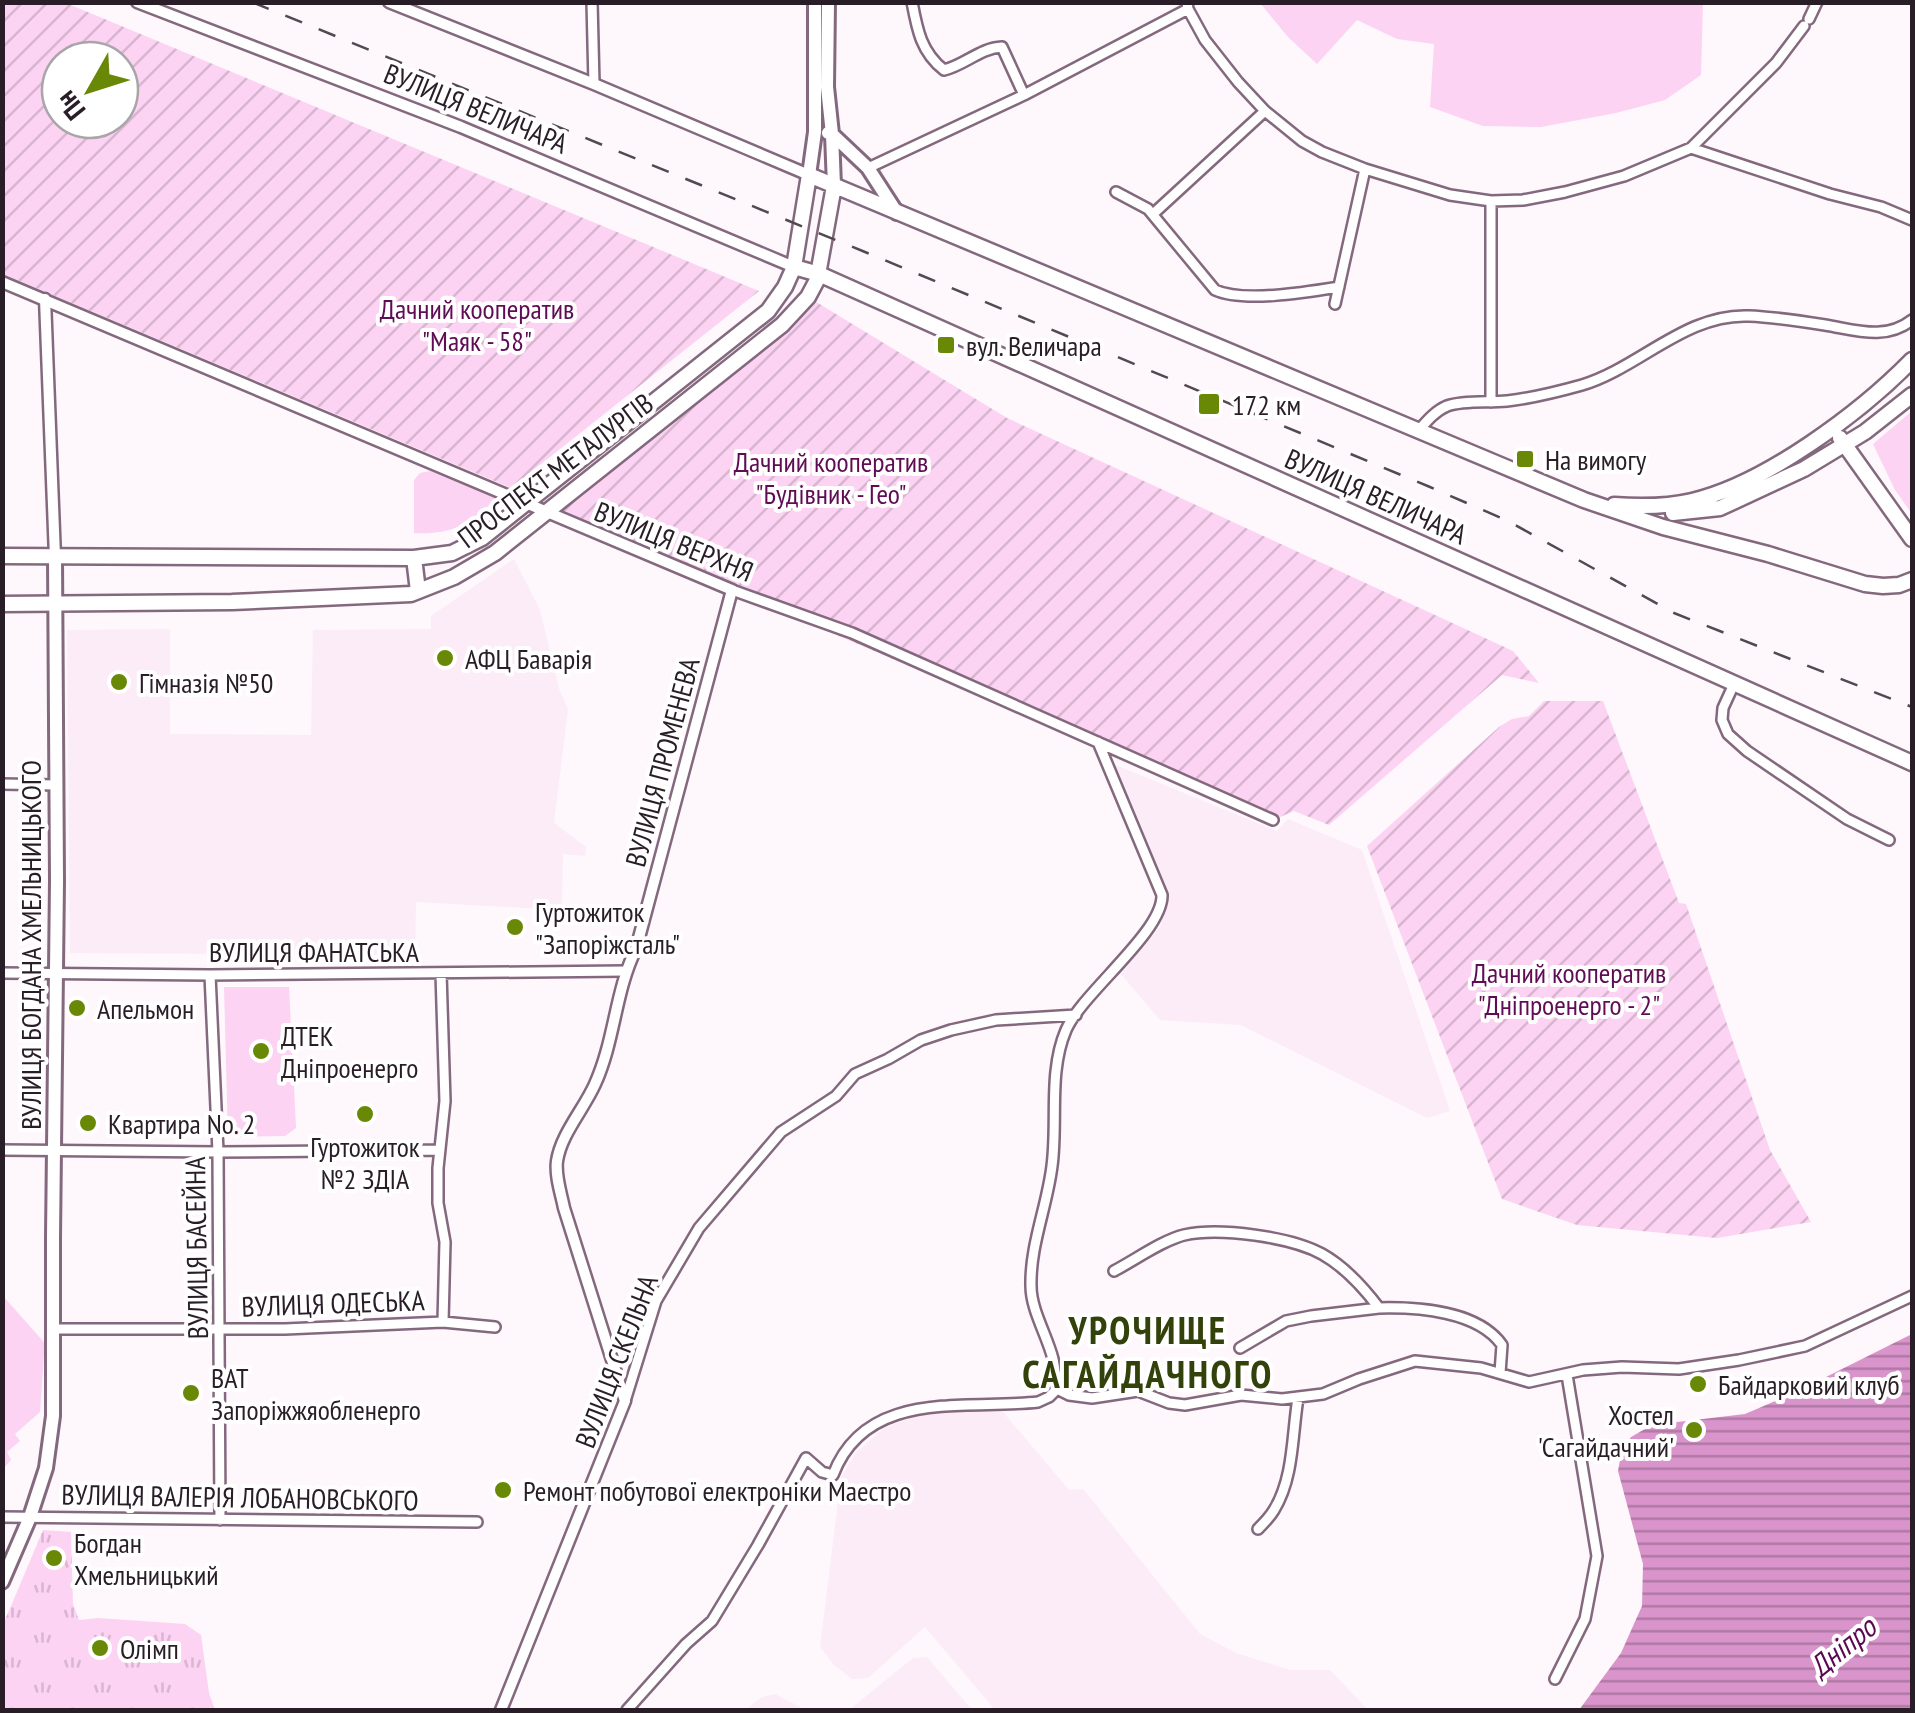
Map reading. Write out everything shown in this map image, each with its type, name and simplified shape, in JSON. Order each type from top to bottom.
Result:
[{"type":"main road","points":[[815,2],[815,132],[809,175],[1584,500],[1663,527],[1865,584],[1900,585],[1912,580]]},
{"type":"main road","points":[[828,2],[827,87],[834,186]]},
{"type":"main road","points":[[815,132],[832,134],[868,168],[897,213]]},
{"type":"main road","name":"ПРОСПЕКТ МЕТАЛУРГІВ","points":[[2,556],[414,558],[452,553],[482,538],[768,311],[786,287],[794,266],[809,175]]},
{"type":"main road","name":"ПРОСПЕКТ МЕТАЛУРГІВ","points":[[2,604],[248,602],[411,594],[454,577],[495,552],[782,325],[808,296],[819,274],[834,186]]},
{"type":"main road","name":"ВУЛИЦЯ ВЕЛИЧАРА","points":[[794,266],[1912,762]]},
{"type":"main road","points":[[1628,506],[1690,501],[1726,490],[1767,470],[1838,424],[1888,386],[1912,360]]},
{"type":"main road","points":[[1584,500],[1669,514],[1720,508],[1804,469],[1865,432],[1912,395]]},
{"type":"main road","points":[[1838,424],[1844,445],[1910,537]]},
{"type":"main road","name":"ВУЛИЦЯ БОГДАНА ХМЕЛЬНИЦЬКОГО","points":[[2,1582],[46,1468],[53,1416],[55,557]]},
{"type":"main road","points":[[414,558],[418,591]]},
{"type":"street","name":"ВУЛИЦЯ ВЕЛИЧАРА","points":[[137,2],[461,127],[794,266]]},
{"type":"street","points":[[389,2],[809,175]]},
{"type":"street","points":[[592,2],[594,84]]},
{"type":"street","points":[[912,2],[916,31],[936,64],[944,70],[990,47],[1002,47],[1024,94]]},
{"type":"street","points":[[868,168],[1024,94],[1188,6],[1222,63],[1265,112],[1302,141],[1365,169],[1450,195],[1491,201],[1523,200],[1624,176],[1691,148],[1776,63],[1817,2]]},
{"type":"street","points":[[1153,214],[1265,112]]},
{"type":"street","points":[[1691,148],[1912,220]]},
{"type":"street","points":[[1335,304],[1365,169]]},
{"type":"street","points":[[1116,192],[1153,214],[1216,290],[1228,296],[1305,293],[1339,287]]},
{"type":"street","points":[[1491,201],[1492,402]]},
{"type":"street","name":"ВУЛИЦЯ ВЕРХНЯ","points":[[2,282],[732,590],[852,633],[1273,820]]},
{"type":"street","name":"ВУЛИЦЯ БОГДАНА ХМЕЛЬНИЦЬКОГО","points":[[45,299],[55,557]]},
{"type":"street","points":[[1418,431],[1447,406],[1524,399],[1588,384],[1722,317],[1748,316],[1880,334],[1912,320]]},
{"type":"street","name":"ВУЛИЦЯ ПРОМЕНЕВА","points":[[625,1401],[564,1208],[557,1159],[596,1083],[612,1038],[625,971],[636,948],[732,590]]},
{"type":"street","points":[[1734,684],[1723,708],[1722,720],[1728,734],[1847,820],[1889,840]]},
{"type":"street","points":[[1057,1390],[1053,1358],[1030,1290],[1033,1249],[1053,1161],[1058,1052],[1068,1025],[1151,924],[1162,902],[1098,742]]},
{"type":"street","points":[[2,784],[56,785]]},
{"type":"street","name":"ВУЛИЦЯ ФАНАТСЬКА","points":[[2,973],[625,971]]},
{"type":"street","points":[[441,972],[445,1101],[438,1204],[444,1242],[443,1322]]},
{"type":"street","name":"ВУЛИЦЯ БАСЕЙНА","points":[[210,975],[218,1152],[220,1520]]},
{"type":"street","name":"ВУЛИЦЯ СКЕЛЬНА","points":[[501,1710],[625,1401],[656,1301],[699,1228],[781,1132],[836,1096],[855,1074],[951,1030],[996,1020],[1076,1014]]},
{"type":"street","points":[[2,1150],[440,1150]]},
{"type":"street","points":[[1114,1270],[1181,1236],[1233,1232],[1300,1245],[1323,1254],[1364,1289],[1379,1308]]},
{"type":"street","points":[[1057,1390],[1092,1398],[1138,1391],[1186,1405],[1241,1395],[1298,1398],[1323,1394],[1359,1378],[1415,1362],[1465,1366],[1529,1382],[1583,1370],[1679,1369],[1805,1346],[1912,1296]]},
{"type":"street","points":[[1240,1348],[1286,1322],[1311,1316],[1379,1308],[1443,1313],[1464,1317],[1486,1328],[1502,1345],[1500,1373]]},
{"type":"street","name":"ВУЛИЦЯ ОДЕСЬКА","points":[[53,1330],[285,1329],[443,1322],[495,1327]]},
{"type":"street","points":[[1556,1679],[1585,1619],[1596,1556],[1567,1375]]},
{"type":"street","points":[[627,1710],[712,1621],[806,1458],[822,1472],[833,1475],[839,1459],[856,1439],[893,1417],[934,1406],[1038,1402],[1057,1390]]},
{"type":"street","points":[[1258,1530],[1274,1511],[1284,1488],[1298,1398]]},
{"type":"street","name":"ВУЛИЦЯ ВАЛЕРІЯ ЛОБАНОВСЬКОГО","points":[[2,1516],[477,1522]]},
{"type":"shaded area","points":[[514,559],[540,610],[559,689],[568,709],[554,823],[586,847],[585,856],[563,854],[562,910],[416,902],[415,955],[70,953],[67,630],[170,629],[170,734],[311,735],[313,630],[431,629],[431,616]]},
{"type":"shaded area","points":[[1113,764],[1277,831],[1288,819],[1362,850],[1450,1111],[1427,1118],[1241,1025],[1160,1020],[1121,974],[1160,927],[1168,900]]},
{"type":"shaded area","points":[[958,1410],[1003,1412],[1069,1490],[1083,1489],[1200,1634],[1236,1653],[1290,1670],[1330,1670],[1368,1710],[995,1710],[925,1627],[868,1678],[852,1679],[820,1647],[841,1478],[855,1454],[883,1429],[912,1417]]},
{"type":"shaded area","points":[[927,1657],[972,1710],[849,1710],[913,1658]]},
{"type":"shaded area","points":[[775,1694],[806,1710],[745,1710],[762,1697]]},
{"type":"green space","name":"Дачний кооператив \"Маяк - 58\"","points":[[2,3],[66,3],[759,291],[511,488],[3,274]]},
{"type":"green space","points":[[1260,3],[1703,3],[1701,75],[1665,100],[1616,113],[1541,127],[1483,126],[1430,107],[1434,44],[1397,39],[1357,20],[1317,64]]},
{"type":"green space","name":"Дачний кооператив \"Будівник - Гео\"","points":[[808,297],[1007,418],[1513,651],[1539,683],[1502,675],[1329,825],[1294,811],[1273,820],[546,512]]},
{"type":"green space","points":[[1912,411],[1912,514],[1895,490],[1873,444]]},
{"type":"green space","points":[[430,471],[497,498],[460,526],[414,533],[414,480],[420,473]]},
{"type":"green space","name":"Дачний кооператив \"Дніпроенерго - 2\"","points":[[1544,701],[1603,701],[1679,903],[1686,904],[1770,1150],[1811,1222],[1717,1238],[1577,1225],[1502,1199],[1367,846],[1499,727],[1512,719],[1529,716]]},
{"type":"green space","points":[[224,987],[289,987],[296,1128],[285,1136],[228,1137]]},
{"type":"green space","points":[[3,1296],[50,1349],[44,1354],[40,1412],[15,1434],[20,1441],[7,1452],[11,1460],[3,1469]]},
{"type":"green space","points":[[43,1530],[71,1532],[73,1604],[79,1620],[185,1624],[201,1635],[215,1710],[3,1710],[3,1625]]},
{"type":"water","name":"Дніпро","points":[[1912,1334],[1912,1710],[1579,1710],[1621,1653],[1642,1606],[1643,1564],[1618,1471],[1622,1449],[1631,1437],[1652,1425],[1745,1414]]},
{"type":"railway","points":[[252,2],[1430,487],[1508,521],[1674,613],[1912,707]]},
{"type":"place","name":"вул. Величара","points":[[946,345]]},
{"type":"place","name":"172 км","points":[[1209,404]]},
{"type":"place","name":"На вимогу","points":[[1525,459]]},
{"type":"place","name":"АФЦ Баварiя","points":[[445,658]]},
{"type":"place","name":"Гімназія №50","points":[[119,682]]},
{"type":"place","name":"Гуртожиток \"Запоріжсталь\"","points":[[515,927]]},
{"type":"place","name":"Апельмон","points":[[77,1008]]},
{"type":"place","name":"ДТЕК Дніпроенерго","points":[[261,1051]]},
{"type":"place","name":"Гуртожиток №2 ЗДІА","points":[[365,1114]]},
{"type":"place","name":"Квартира No. 2","points":[[88,1123]]},
{"type":"place","name":"Байдарковий клуб","points":[[1698,1384]]},
{"type":"place","name":"ВАТ Запоріжжяобленерго","points":[[191,1393]]},
{"type":"place","name":"Хостел 'Сагайдачний'","points":[[1694,1430]]},
{"type":"place","name":"Ремонт побутової електроніки Маестро","points":[[503,1490]]},
{"type":"place","name":"Богдан Хмельницький","points":[[54,1558]]},
{"type":"place","name":"Олімп","points":[[100,1648]]},
{"type":"district","name":"УРОЧИЩЕ САГАЙДАЧНОГО","points":[[1148,1351]]}]
